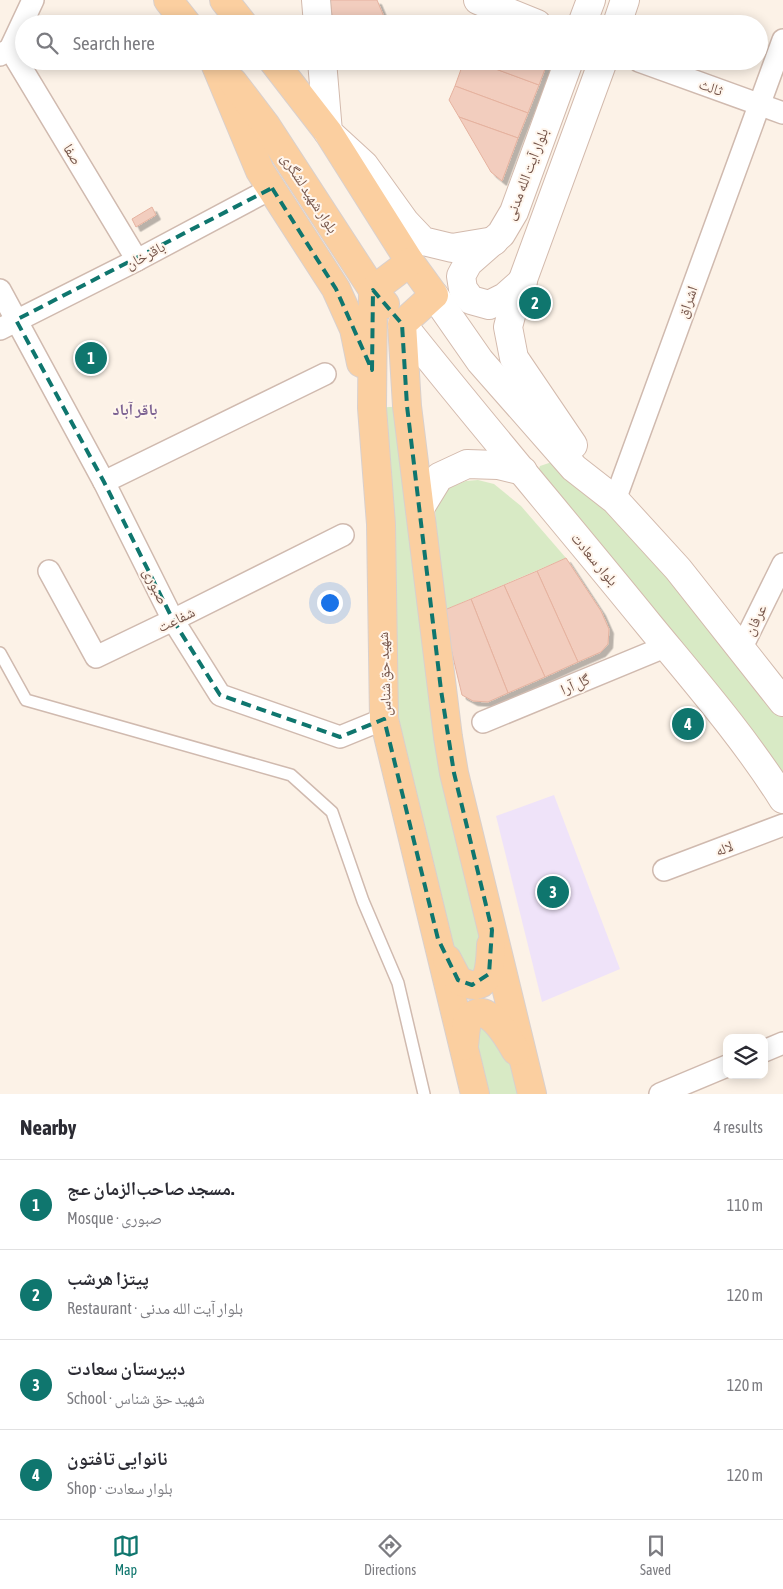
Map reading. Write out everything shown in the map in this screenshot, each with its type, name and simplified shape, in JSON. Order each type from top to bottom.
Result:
[{"type":"main road","points":[[168,0],[180,15]]},
{"type":"main road","points":[[224,0],[236,15]]},
{"type":"main road","points":[[316,0],[317,15]]},
{"type":"main road","points":[[478,0],[514,15]]},
{"type":"main road","points":[[585,15],[591,0]]},
{"type":"main road","points":[[620,15],[625,0]]},
{"type":"main road","points":[[219,70],[260,170],[336,289],[354,329],[372,408]]},
{"type":"main road","name":"بلوار شهید لشگری","points":[[222,70],[265,124],[373,290],[402,324]]},
{"type":"main road","points":[[279,70],[328,132],[410,262],[480,361],[574,468],[614,500],[678,569],[783,702]]},
{"type":"main road","points":[[323,70],[328,132],[364,165],[405,222],[423,241],[452,248],[494,241]]},
{"type":"main road","name":"بلوار آیت الله مدنی","points":[[522,280],[505,298],[489,305],[471,300],[462,290],[461,276],[468,263],[501,234],[514,212],[566,70]]},
{"type":"main road","name":"بلوار آیت الله مدنی","points":[[600,70],[522,280],[508,327],[514,358],[565,434],[614,500]]},
{"type":"main road","points":[[373,290],[410,262]]},
{"type":"main road","name":"شهید حق شناس","points":[[373,290],[372,408],[381,524],[384,719],[475,1094]]},
{"type":"main road","points":[[434,296],[402,324],[407,406],[441,690],[454,773],[529,1082]]},
{"type":"main road","name":"بلوار سعادت","points":[[402,324],[661,638],[764,769],[783,799]]},
{"type":"main road","points":[[420,508],[439,477],[467,464],[498,465],[522,471]]},
{"type":"main road","points":[[661,638],[700,668],[715,684],[783,773]]},
{"type":"main road","points":[[438,939],[458,980],[472,985],[480,983],[489,974],[492,930]]},
{"type":"main road","points":[[464,1048],[466,1024],[470,1018],[475,1014],[482,1013],[488,1016],[503,1030],[529,1082]]},
{"type":"street","name":"صفا","points":[[25,15],[33,0]]},
{"type":"street","name":"صفا","points":[[15,33],[5,52],[15,68]]},
{"type":"street","name":"اشراق","points":[[614,500],[783,40]]},
{"type":"street","name":"صفا","points":[[16,70],[137,260]]},
{"type":"street","name":"ثالث","points":[[664,70],[783,113]]},
{"type":"street","name":"باقرخان","points":[[8,324],[137,260],[272,188]]},
{"type":"street","name":"صبوری","points":[[0,290],[8,324],[104,482],[173,620],[220,695],[340,737],[384,719]]},
{"type":"street","points":[[104,482],[325,374]]},
{"type":"street","name":"شفاعت","points":[[49,571],[96,657],[343,535]]},
{"type":"street","name":"عرفان","points":[[741,649],[783,564]]},
{"type":"street","name":"گل آرا","points":[[483,722],[661,638]]},
{"type":"street","name":"لاله","points":[[664,870],[783,825]]},
{"type":"street","points":[[768,1049],[783,1043]]},
{"type":"street","points":[[660,1094],[723,1068]]},
{"type":"lane","points":[[0,653],[26,700],[291,775],[332,812],[363,901],[398,983],[424,1094]]},
{"type":"highlighted area","points":[[272,188],[336,289],[372,370],[373,290],[402,324],[407,406],[441,690],[454,773],[492,930],[489,974],[472,985],[458,980],[438,939],[384,719],[340,737],[220,695],[173,620],[104,482],[16,320]]},
{"type":"shaded area","points":[[554,795],[620,969],[542,1002],[496,816]]},
{"type":"green space","points":[[407,406],[490,965],[458,980],[384,719],[372,408]]},
{"type":"green space","points":[[552,462],[574,468],[783,702],[783,773],[694,660],[535,478],[540,466]]},
{"type":"green space","points":[[478,480],[494,484],[521,506],[566,558],[442,611],[435,508],[444,490],[466,481]]},
{"type":"green space","points":[[481,1013],[532,1094],[475,1094],[467,1024]]},
{"type":"building","points":[[330,0],[377,0],[383,15],[332,15]]},
{"type":"building","points":[[461,70],[498,70],[539,85],[528,113],[455,86]]},
{"type":"building","points":[[498,70],[545,70],[539,85]]},
{"type":"building","points":[[455,86],[528,113],[518,138],[459,117],[449,100]]},
{"type":"building","points":[[459,117],[518,138],[502,181],[491,172]]},
{"type":"building","points":[[152,207],[156,215],[136,227],[132,219]]},
{"type":"building","points":[[566,558],[601,611],[609,629],[608,644],[601,652],[578,662],[537,571]]},
{"type":"building","points":[[537,571],[578,662],[545,677],[504,585]]},
{"type":"building","points":[[504,585],[545,677],[508,693],[471,599]]},
{"type":"building","points":[[471,599],[508,693],[488,702],[473,701],[462,695],[442,611]]},
{"type":"place","name":"پیتزا هرشب","points":[[535,303]]},
{"type":"place","name":"مسجد صاحب‌الزمان عج.","points":[[91,358]]},
{"type":"place","name":"نانوایی تافتون","points":[[688,724]]},
{"type":"place","name":"دبیرستان سعادت","points":[[553,892]]},
{"type":"district","name":"باقر آباد","points":[[135,409]]}]
